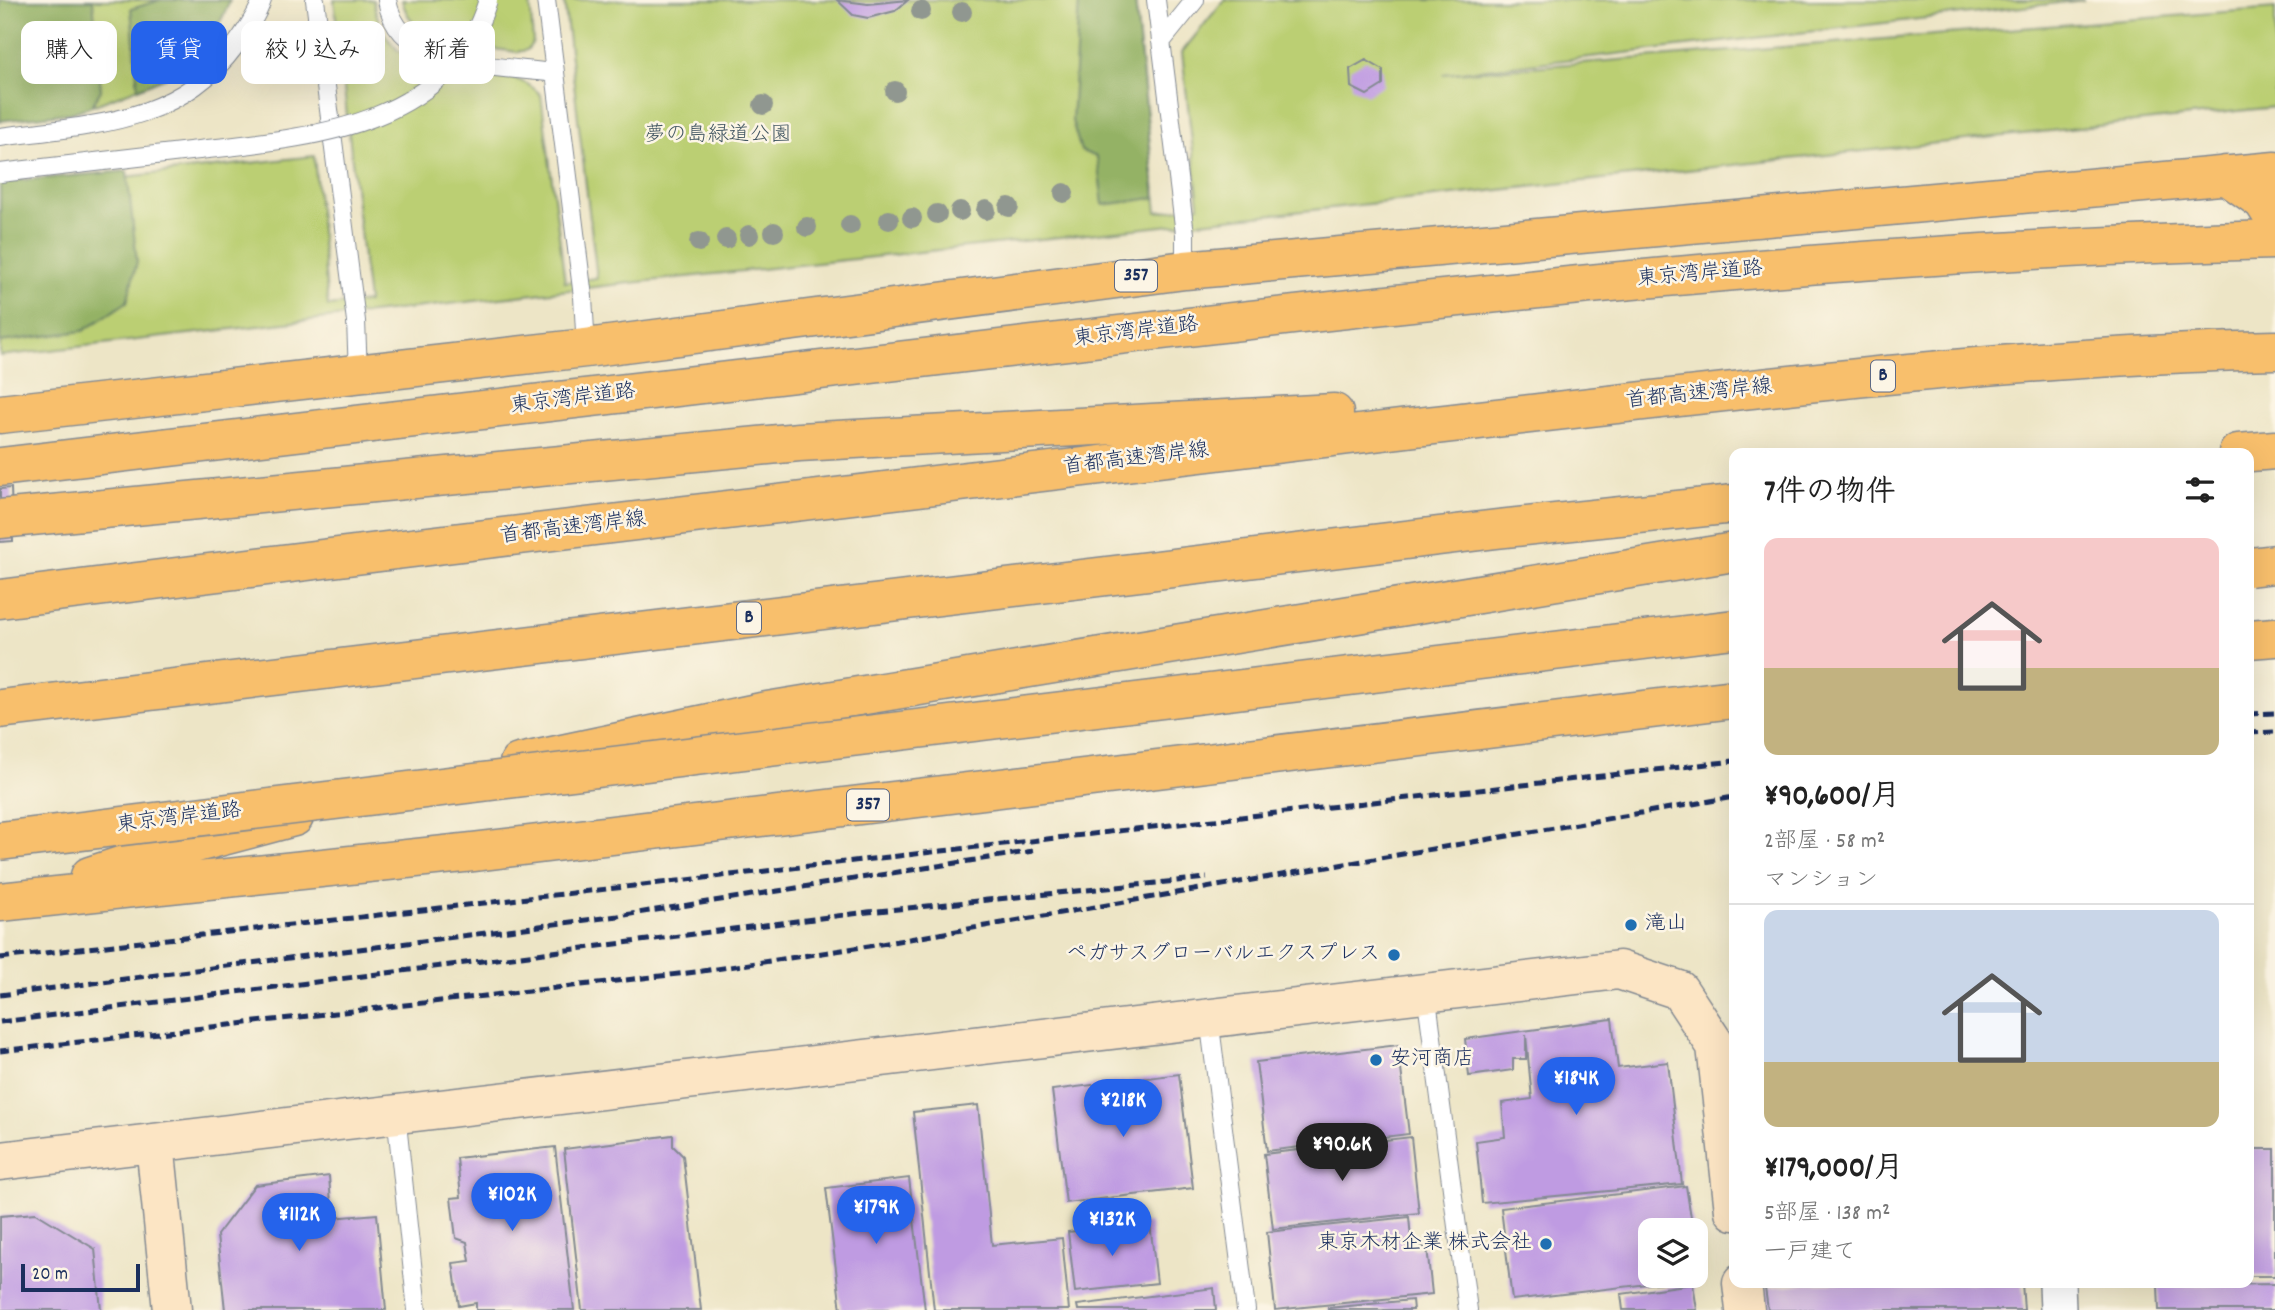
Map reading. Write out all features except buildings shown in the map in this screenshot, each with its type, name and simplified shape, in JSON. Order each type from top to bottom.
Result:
[{"type":"highway","name":"357","points":[[0,414],[586,348],[1185,270],[2275,171]]},
{"type":"highway","points":[[2225,175],[2263,201],[2275,220]]},
{"type":"highway","name":"東京湾岸道路","points":[[0,467],[1503,290],[1930,256],[2144,243],[2275,240]]},
{"type":"highway","name":"首都高速湾岸線","points":[[0,599],[1491,419],[2004,365],[2275,350]]},
{"type":"highway","points":[[0,519],[799,442],[1374,411],[1491,419]]},
{"type":"highway","points":[[2254,452],[2275,450]]},
{"type":"highway","name":"B","points":[[0,709],[1497,528],[1729,505]]},
{"type":"highway","points":[[2254,564],[2275,543]]},
{"type":"highway","points":[[48,896],[96,874],[180,848],[435,780],[666,732],[775,710],[1729,553]]},
{"type":"highway","points":[[2254,568],[2275,564]]},
{"type":"highway","name":"東京湾岸道路","points":[[0,841],[1729,630]]},
{"type":"highway","points":[[2254,639],[2275,637]]},
{"type":"highway","name":"357","points":[[0,902],[487,851],[1729,700]]},
{"type":"street","points":[[0,1161],[1619,970],[1679,990],[1716,1046],[1727,1088],[1729,1123]]},
{"type":"street","points":[[155,1143],[172,1310]]},
{"type":"street","points":[[1743,1288],[1745,1310]]},
{"type":"street","points":[[2057,1288],[2058,1310]]},
{"type":"lane","points":[[0,137],[123,120],[174,100],[194,89],[223,63],[244,34],[262,0]]},
{"type":"lane","points":[[315,0],[356,321],[358,374]]},
{"type":"lane","points":[[387,0],[392,23],[413,45],[439,56],[554,73]]},
{"type":"lane","points":[[0,173],[334,132],[401,106],[431,84],[456,60],[475,31],[488,0]]},
{"type":"lane","points":[[546,0],[583,298],[586,348]]},
{"type":"lane","points":[[1157,0],[1185,234],[1185,270]]},
{"type":"lane","points":[[1161,42],[1195,0]]},
{"type":"lane","points":[[1426,992],[1468,1310]]},
{"type":"lane","points":[[1209,1018],[1246,1310]]},
{"type":"lane","points":[[396,1114],[417,1310]]},
{"type":"green space","points":[[0,0],[230,0],[218,21],[131,21],[131,84],[149,84],[92,106],[73,84],[117,84],[117,21],[21,21],[21,24]]},
{"type":"green space","points":[[0,0],[93,0],[95,21],[21,21],[21,84],[100,84],[101,90],[92,106],[71,113],[0,121]]},
{"type":"green space","points":[[160,0],[230,0],[220,21],[132,21],[131,9]]},
{"type":"green space","name":"夢の島緑道公園","points":[[334,0],[373,0],[380,21],[336,21]]},
{"type":"green space","points":[[402,0],[530,0],[533,42],[527,50],[516,52],[495,49],[495,21],[413,21],[408,16]]},
{"type":"green space","name":"夢の島緑道公園","points":[[564,0],[1135,0],[1157,212],[1199,206],[1182,52],[1224,0],[2084,0],[1443,74],[2275,8],[2275,107],[621,284],[0,356],[0,191],[314,156],[328,306],[368,302],[343,84],[385,84],[385,34],[399,51],[399,84],[495,84],[495,74],[521,81],[541,95],[565,282],[597,278]]},
{"type":"green space","points":[[1079,0],[1135,0],[1155,198],[1103,205],[1097,157],[1081,151],[1072,121]]},
{"type":"green space","points":[[127,171],[137,262],[127,302],[83,331],[0,342],[0,182]]},
{"type":"railway","points":[[2254,714],[2275,713]]},
{"type":"railway","points":[[2254,733],[2275,732]]},
{"type":"railway","points":[[0,958],[1729,762]]},
{"type":"railway","points":[[0,1051],[696,972],[869,946],[1729,798]]},
{"type":"railway","points":[[0,995],[618,916],[1033,851]]},
{"type":"railway","points":[[0,1022],[868,912],[1207,878]]},
{"type":"place","name":"滝山","points":[[1631,925]]},
{"type":"place","name":"ペガサスグローバルエクスプレス","points":[[1394,955]]},
{"type":"place","name":"安河商店","points":[[1376,1060]]},
{"type":"place","name":"東京木材企業 株式会社","points":[[1546,1244]]}]
